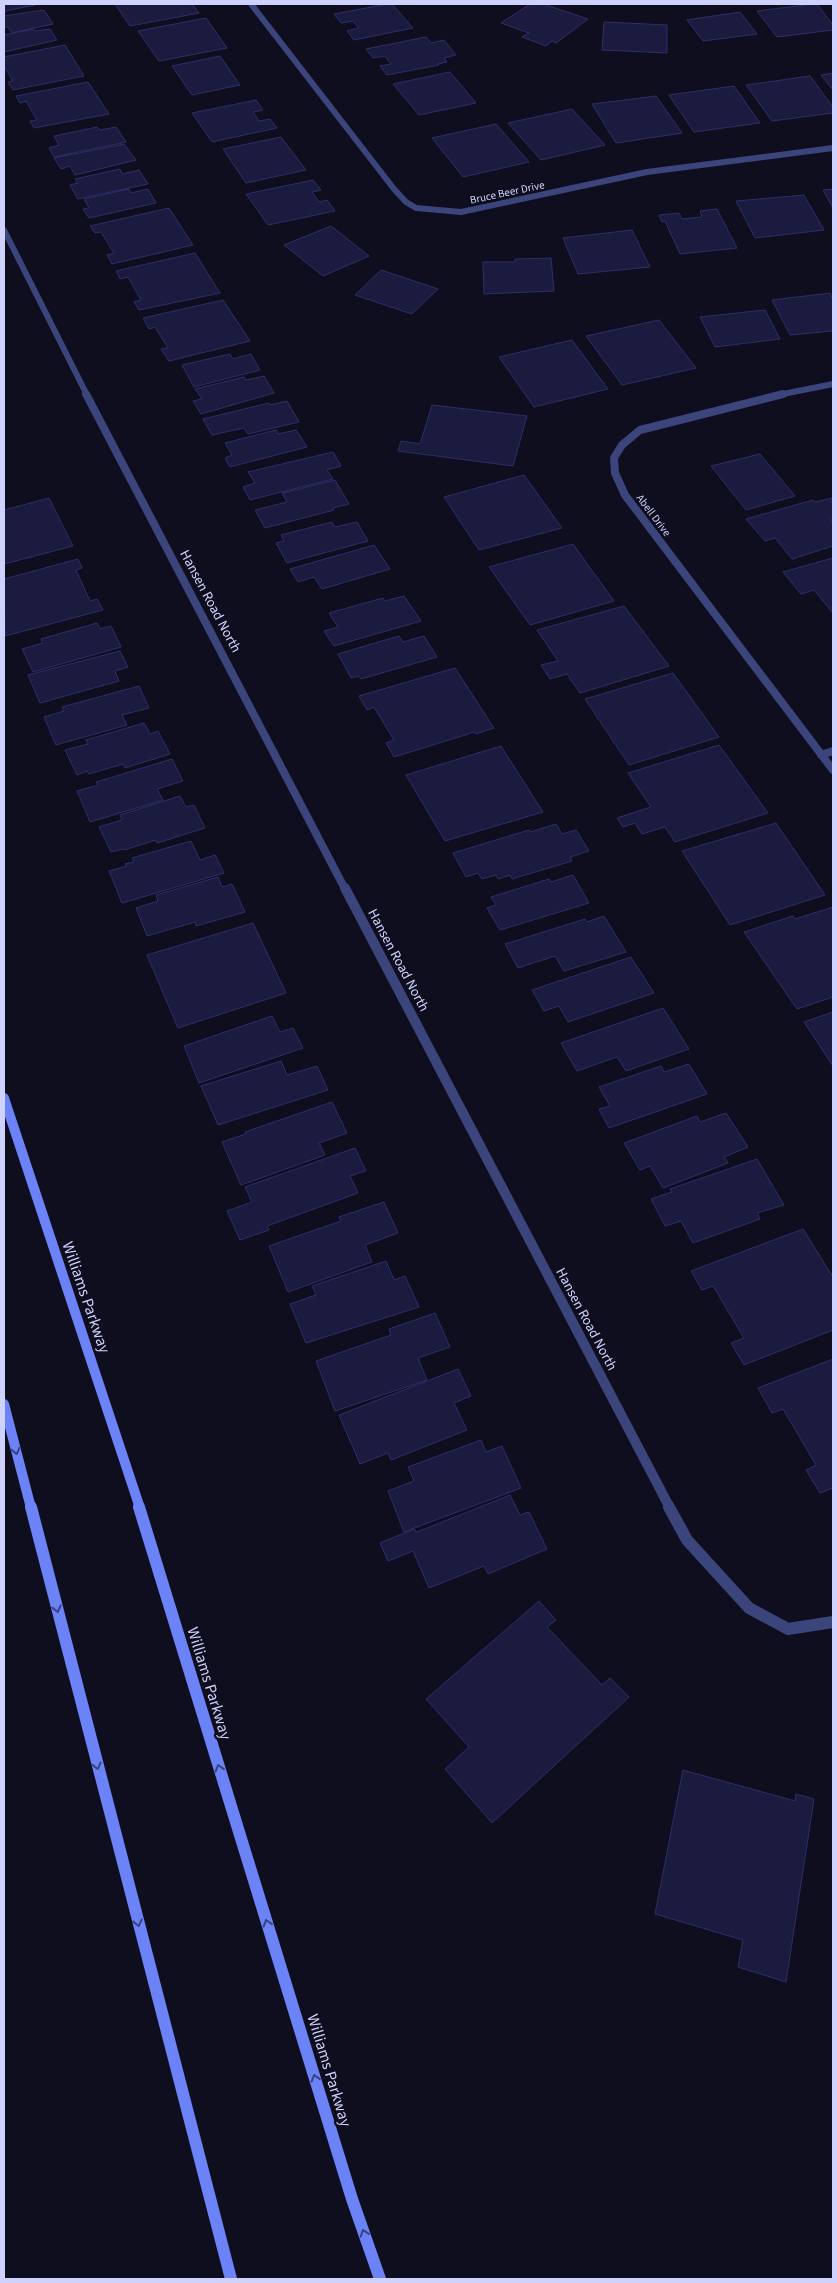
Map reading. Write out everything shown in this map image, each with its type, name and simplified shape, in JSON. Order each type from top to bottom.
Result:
[{"type":"main road","name":"Williams Parkway","points":[[4,1098],[123,1454],[352,2199],[380,2279]]},
{"type":"main road","points":[[4,1404],[231,2279]]},
{"type":"street","name":"Bruce Beer Drive","points":[[251,4],[394,188],[409,205],[425,210],[442,209],[461,212],[647,172],[833,148]]},
{"type":"street","name":"Hansen Road North","points":[[4,230],[98,417],[687,1540],[749,1608],[788,1629],[833,1622]]},
{"type":"street","name":"Abell Drive","points":[[833,384],[801,389],[640,430],[624,443],[615,454],[612,472],[625,495],[833,770]]},
{"type":"street","points":[[821,755],[833,751]]},
{"type":"building","points":[[4,4],[35,5],[5,11],[4,13]]},
{"type":"building","points":[[115,4],[192,4],[199,13],[130,26]]},
{"type":"building","points":[[392,4],[413,28],[354,40],[347,31],[359,28],[353,21],[341,23],[334,14]]},
{"type":"building","points":[[530,4],[543,4],[588,19],[556,43],[552,41],[546,46],[522,37],[529,33],[501,23]]},
{"type":"building","points":[[817,4],[833,25],[833,30],[777,37],[757,11]]},
{"type":"building","points":[[44,10],[53,24],[12,33],[8,27],[4,28],[4,16]]},
{"type":"building","points":[[740,12],[757,34],[703,41],[687,20]]},
{"type":"building","points":[[206,18],[227,48],[159,61],[138,31]]},
{"type":"building","points":[[604,22],[667,25],[667,53],[602,50]]},
{"type":"building","points":[[33,29],[34,31],[50,29],[57,40],[4,52],[4,35]]},
{"type":"building","points":[[426,37],[431,43],[444,40],[456,55],[444,58],[447,62],[439,65],[387,75],[380,66],[391,64],[385,56],[373,58],[366,49]]},
{"type":"building","points":[[65,45],[84,76],[13,90],[8,82],[13,81],[4,66],[4,57]]},
{"type":"building","points":[[220,56],[240,85],[192,95],[172,66]]},
{"type":"building","points":[[450,72],[476,103],[419,115],[393,84]]},
{"type":"building","points":[[833,73],[833,90],[821,75]]},
{"type":"building","points":[[810,76],[833,107],[833,113],[772,121],[746,85]]},
{"type":"building","points":[[88,82],[109,114],[34,128],[30,121],[37,120],[26,101],[20,103],[16,96]]},
{"type":"building","points":[[734,86],[760,123],[694,132],[669,95]]},
{"type":"building","points":[[656,96],[682,133],[616,143],[592,104]]},
{"type":"building","points":[[256,100],[263,110],[253,112],[259,121],[270,119],[277,128],[212,142],[192,113]]},
{"type":"building","points":[[572,109],[605,145],[541,160],[508,123]]},
{"type":"building","points":[[496,124],[529,162],[463,177],[432,138]]},
{"type":"building","points":[[97,127],[100,130],[116,127],[126,142],[54,157],[49,148],[59,145],[54,136]]},
{"type":"building","points":[[281,137],[306,170],[246,183],[223,149]]},
{"type":"building","points":[[124,144],[136,160],[75,175],[70,166],[61,169],[54,158]]},
{"type":"building","points":[[120,169],[122,174],[139,170],[148,184],[78,199],[70,185],[78,183],[75,179]]},
{"type":"building","points":[[313,180],[321,190],[312,192],[319,202],[327,200],[335,211],[268,225],[246,194]]},
{"type":"building","points":[[129,189],[131,193],[148,189],[156,203],[89,218],[83,209],[89,208],[84,199]]},
{"type":"building","points":[[833,189],[833,208],[823,190]]},
{"type":"building","points":[[804,195],[824,230],[755,238],[736,201]]},
{"type":"building","points":[[169,208],[193,245],[112,264],[107,255],[114,253],[101,232],[95,233],[90,226]]},
{"type":"building","points":[[717,209],[737,248],[680,254],[665,221],[662,222],[659,215],[679,213],[682,219],[702,217],[700,211]]},
{"type":"building","points":[[331,226],[369,256],[323,276],[284,245]]},
{"type":"building","points":[[632,230],[650,267],[578,274],[563,238]]},
{"type":"building","points":[[195,253],[220,293],[139,310],[134,302],[141,300],[128,277],[120,279],[116,271]]},
{"type":"building","points":[[551,258],[554,291],[484,294],[483,262],[515,262],[515,259]]},
{"type":"building","points":[[381,270],[438,289],[412,314],[355,295]]},
{"type":"building","points":[[830,293],[833,300],[833,331],[790,335],[772,300]]},
{"type":"building","points":[[223,300],[250,341],[169,361],[161,349],[168,348],[155,327],[149,329],[143,318]]},
{"type":"building","points":[[765,310],[780,339],[715,347],[700,317]]},
{"type":"building","points":[[659,320],[696,368],[622,385],[586,336]]},
{"type":"building","points":[[572,340],[608,389],[534,407],[499,357]]},
{"type":"building","points":[[230,354],[233,359],[251,354],[260,370],[194,387],[182,365]]},
{"type":"building","points":[[264,376],[274,393],[201,414],[193,401],[202,399],[195,389],[244,377],[246,380]]},
{"type":"building","points":[[287,401],[299,422],[248,434],[244,428],[212,435],[203,419],[269,403],[270,405]]},
{"type":"building","points":[[432,405],[527,416],[513,466],[398,451],[401,441],[420,444]]},
{"type":"building","points":[[276,430],[278,434],[296,430],[307,447],[230,467],[225,458],[232,455],[225,443]]},
{"type":"building","points":[[333,452],[341,466],[327,470],[333,479],[250,500],[243,487],[255,483],[248,472]]},
{"type":"building","points":[[760,454],[795,496],[746,510],[711,466]]},
{"type":"building","points":[[524,475],[562,528],[479,550],[444,497]]},
{"type":"building","points":[[335,480],[349,504],[333,508],[334,510],[265,528],[255,510],[287,502],[282,493]]},
{"type":"building","points":[[49,498],[73,546],[4,564],[4,510]]},
{"type":"building","points":[[832,498],[833,518],[830,519],[833,524],[833,546],[792,559],[775,538],[765,541],[746,519],[813,500],[815,502]]},
{"type":"building","points":[[332,522],[335,527],[357,522],[368,541],[287,563],[276,543],[284,541],[281,535]]},
{"type":"building","points":[[573,544],[614,601],[530,625],[489,567]]},
{"type":"building","points":[[374,545],[390,569],[322,589],[314,577],[298,582],[290,569]]},
{"type":"building","points":[[833,558],[832,612],[814,590],[801,594],[783,572]]},
{"type":"building","points":[[78,559],[82,568],[76,570],[90,601],[97,599],[103,610],[5,636],[4,579]]},
{"type":"building","points":[[404,596],[421,621],[334,646],[324,631],[338,627],[329,613],[383,598],[385,601]]},
{"type":"building","points":[[624,606],[669,666],[580,693],[567,674],[550,679],[541,665],[558,661],[537,630]]},
{"type":"building","points":[[97,623],[100,629],[111,626],[121,647],[33,672],[22,649],[43,643],[41,639]]},
{"type":"building","points":[[399,636],[403,642],[424,636],[437,657],[361,679],[359,676],[351,678],[338,654]]},
{"type":"building","points":[[120,651],[128,667],[115,671],[119,681],[40,703],[28,675]]},
{"type":"building","points":[[455,668],[494,728],[394,757],[386,743],[394,740],[374,707],[367,710],[359,696]]},
{"type":"building","points":[[673,673],[719,737],[629,765],[585,699]]},
{"type":"building","points":[[139,686],[149,708],[122,715],[127,725],[56,745],[44,717],[64,711],[62,707]]},
{"type":"building","points":[[144,723],[150,734],[158,731],[170,754],[125,768],[123,764],[89,774],[87,771],[77,775],[65,750],[88,744],[86,740]]},
{"type":"building","points":[[719,745],[768,813],[675,842],[665,827],[642,834],[635,823],[623,827],[617,818],[651,807],[628,773]]},
{"type":"building","points":[[501,746],[543,812],[445,841],[406,775]]},
{"type":"building","points":[[172,759],[183,781],[157,789],[163,800],[90,822],[77,791],[98,785],[96,782]]},
{"type":"building","points":[[180,796],[186,807],[194,805],[205,828],[157,843],[156,840],[111,852],[99,827],[122,820],[120,815]]},
{"type":"building","points":[[776,823],[825,895],[730,925],[682,851]]},
{"type":"building","points":[[556,824],[562,834],[576,830],[589,851],[570,857],[572,861],[512,879],[510,875],[498,879],[496,875],[482,879],[478,873],[466,877],[453,853],[529,830],[530,832]]},
{"type":"building","points":[[191,841],[200,860],[215,855],[224,873],[122,903],[109,871],[127,866],[125,864],[134,862],[132,858]]},
{"type":"building","points":[[573,875],[589,903],[500,930],[487,908],[496,905],[491,897],[549,879],[551,882]]},
{"type":"building","points":[[218,877],[222,887],[232,884],[245,912],[196,926],[195,922],[147,936],[136,908],[158,901],[156,895]]},
{"type":"building","points":[[833,907],[833,997],[797,1009],[744,932],[793,916],[795,919]]},
{"type":"building","points":[[604,916],[626,952],[564,971],[555,956],[518,968],[505,944],[585,919],[587,922]]},
{"type":"building","points":[[253,923],[286,993],[178,1028],[147,955]]},
{"type":"building","points":[[631,957],[654,993],[568,1022],[559,1006],[544,1011],[532,990]]},
{"type":"building","points":[[663,1008],[689,1049],[626,1071],[617,1057],[577,1071],[561,1043]]},
{"type":"building","points":[[833,1012],[833,1066],[804,1022]]},
{"type":"building","points":[[272,1016],[280,1032],[293,1028],[303,1048],[199,1083],[184,1046]]},
{"type":"building","points":[[281,1061],[287,1075],[317,1066],[328,1090],[218,1125],[201,1086]]},
{"type":"building","points":[[689,1064],[707,1094],[609,1128],[599,1109],[610,1106],[599,1087],[661,1066],[664,1072]]},
{"type":"building","points":[[332,1102],[347,1133],[319,1143],[325,1155],[241,1185],[222,1142],[246,1134],[245,1132]]},
{"type":"building","points":[[726,1113],[748,1147],[724,1157],[728,1163],[663,1188],[650,1166],[640,1170],[624,1143],[697,1116],[700,1122]]},
{"type":"building","points":[[355,1148],[366,1171],[350,1176],[358,1193],[267,1226],[269,1230],[240,1240],[227,1211],[252,1202],[245,1187]]},
{"type":"building","points":[[757,1159],[784,1205],[757,1213],[760,1219],[693,1243],[681,1221],[665,1226],[651,1199],[672,1192],[670,1189]]},
{"type":"building","points":[[384,1202],[398,1233],[365,1245],[372,1262],[288,1292],[269,1246],[341,1221],[339,1217]]},
{"type":"building","points":[[803,1229],[833,1277],[833,1330],[744,1365],[731,1343],[744,1338],[713,1286],[702,1290],[691,1271]]},
{"type":"building","points":[[386,1261],[394,1280],[405,1276],[419,1307],[306,1343],[290,1304],[316,1295],[312,1286]]},
{"type":"building","points":[[435,1313],[450,1347],[418,1358],[427,1380],[335,1411],[316,1361],[391,1335],[389,1329]]},
{"type":"building","points":[[833,1359],[833,1488],[820,1493],[806,1470],[816,1465],[783,1409],[772,1413],[758,1388]]},
{"type":"building","points":[[458,1369],[471,1396],[454,1403],[467,1430],[391,1460],[388,1453],[360,1464],[339,1415]]},
{"type":"building","points":[[481,1440],[486,1452],[502,1446],[521,1488],[404,1532],[388,1491],[414,1481],[408,1467]]},
{"type":"building","points":[[510,1495],[520,1515],[529,1512],[547,1549],[488,1574],[484,1566],[429,1588],[413,1551],[388,1561],[380,1543],[414,1529],[417,1532]]},
{"type":"building","points":[[539,1601],[556,1620],[547,1627],[602,1685],[610,1678],[629,1697],[492,1823],[445,1769],[469,1747],[426,1699]]},
{"type":"building","points":[[683,1770],[795,1801],[796,1794],[814,1799],[786,1982],[738,1967],[743,1940],[655,1914]]}]
